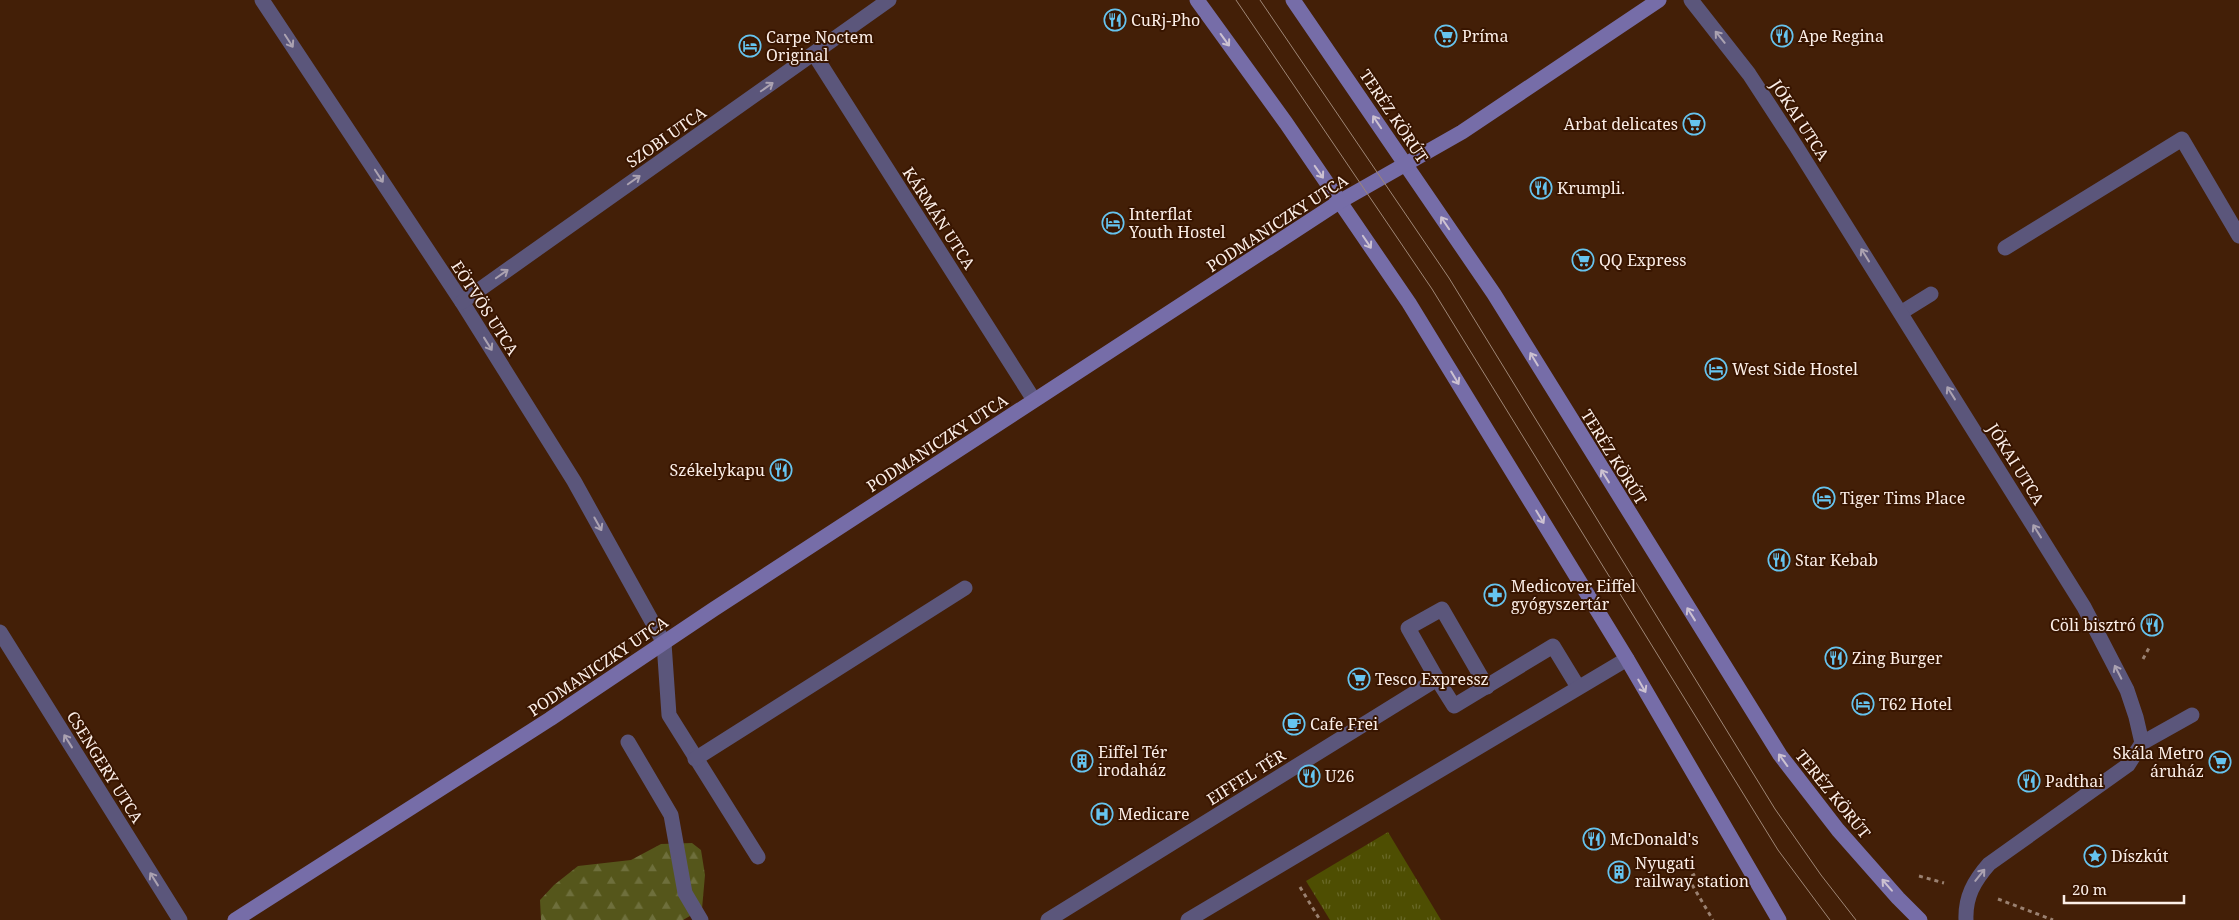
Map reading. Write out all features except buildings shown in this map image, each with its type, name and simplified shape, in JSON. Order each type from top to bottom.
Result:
[{"type":"main road","points":[[1197,0],[1409,303],[1627,659],[1779,920]]},
{"type":"main road","name":"TERÉZ KÖRÚT","points":[[1292,0],[1494,294],[1780,755],[1838,830],[1920,920]]},
{"type":"main road","name":"PODMANICZKY UTCA","points":[[235,920],[550,719],[1034,400],[1339,202],[1404,163],[1462,132],[1659,0]]},
{"type":"street","name":"EÖTVÖS UTCA","points":[[262,0],[462,302],[574,482],[664,643]]},
{"type":"street","name":"SZOBI UTCA","points":[[462,302],[889,0]]},
{"type":"street","name":"JÓKAI UTCA","points":[[1691,0],[1749,74],[1902,312],[2084,607],[2127,690],[2142,742]]},
{"type":"street","name":"KÁRMÁN UTCA","points":[[814,54],[1034,400]]},
{"type":"street","points":[[2005,248],[2182,140],[2239,236]]},
{"type":"street","points":[[1902,312],[1931,294]]},
{"type":"street","points":[[696,759],[965,588]]},
{"type":"street","points":[[1487,687],[1442,609],[1423,614],[1408,628],[1454,706],[1487,687],[1553,646],[1578,687]]},
{"type":"street","name":"CSENGERY UTCA","points":[[0,632],[180,920]]},
{"type":"street","points":[[664,643],[669,715],[758,857]]},
{"type":"street","points":[[1188,920],[1627,659]]},
{"type":"street","name":"EIFFEL TÉR","points":[[1048,920],[1437,680]]},
{"type":"street","points":[[1966,920],[1970,890],[1976,878],[1989,864],[2128,765],[2142,742],[2192,715]]},
{"type":"street","points":[[628,742],[672,815],[685,893],[701,920]]},
{"type":"path","points":[[1284,862],[1320,920]]},
{"type":"path","points":[[1695,874],[1688,878],[1713,920]]},
{"type":"path","points":[[1996,898],[2053,920]]},
{"type":"green space","points":[[1388,832],[1441,920],[1330,920],[1306,881]]},
{"type":"green space","points":[[692,843],[701,850],[705,875],[702,909],[683,920],[541,920],[540,900],[554,885],[578,866],[631,860],[661,844]]},
{"type":"tram line","points":[[1236,0],[1432,289],[1778,850],[1830,920]]},
{"type":"tram line","points":[[1260,0],[1449,278],[1775,809],[1821,875],[1856,920]]},
{"type":"place","name":"CuRj-Pho","points":[[1115,20]]},
{"type":"place","name":"Príma","points":[[1446,36]]},
{"type":"place","name":"Ape Regina","points":[[1782,36]]},
{"type":"place","name":"Carpe Noctem Original","points":[[750,46]]},
{"type":"place","name":"Arbat delicates","points":[[1694,124]]},
{"type":"place","name":"Krumpli.","points":[[1541,188]]},
{"type":"place","name":"Interflat Youth Hostel","points":[[1113,223]]},
{"type":"place","name":"QQ Express","points":[[1583,260]]},
{"type":"place","name":"West Side Hostel","points":[[1716,369]]},
{"type":"place","name":"Székelykapu","points":[[781,470]]},
{"type":"place","name":"Tiger Tims Place","points":[[1824,498]]},
{"type":"place","name":"Star Kebab","points":[[1779,560]]},
{"type":"place","name":"Medicover Eiffel gyógyszertár","points":[[1495,595]]},
{"type":"place","name":"Cöli bisztró","points":[[2152,625]]},
{"type":"place","name":"Zing Burger","points":[[1836,658]]},
{"type":"place","name":"Tesco Expressz","points":[[1359,679]]},
{"type":"place","name":"T62 Hotel","points":[[1863,704]]},
{"type":"place","name":"Cafe Frei","points":[[1294,724]]},
{"type":"place","name":"Eiffel Tér irodaház","points":[[1082,761]]},
{"type":"place","name":"Skála Metro áruház","points":[[2220,762]]},
{"type":"place","name":"U26","points":[[1309,776]]},
{"type":"place","name":"Padthai","points":[[2029,781]]},
{"type":"place","name":"Medicare","points":[[1102,814]]},
{"type":"place","name":"McDonald's","points":[[1594,839]]},
{"type":"place","name":"Díszkút","points":[[2095,856]]},
{"type":"place","name":"Nyugati railway station","points":[[1619,872]]}]
